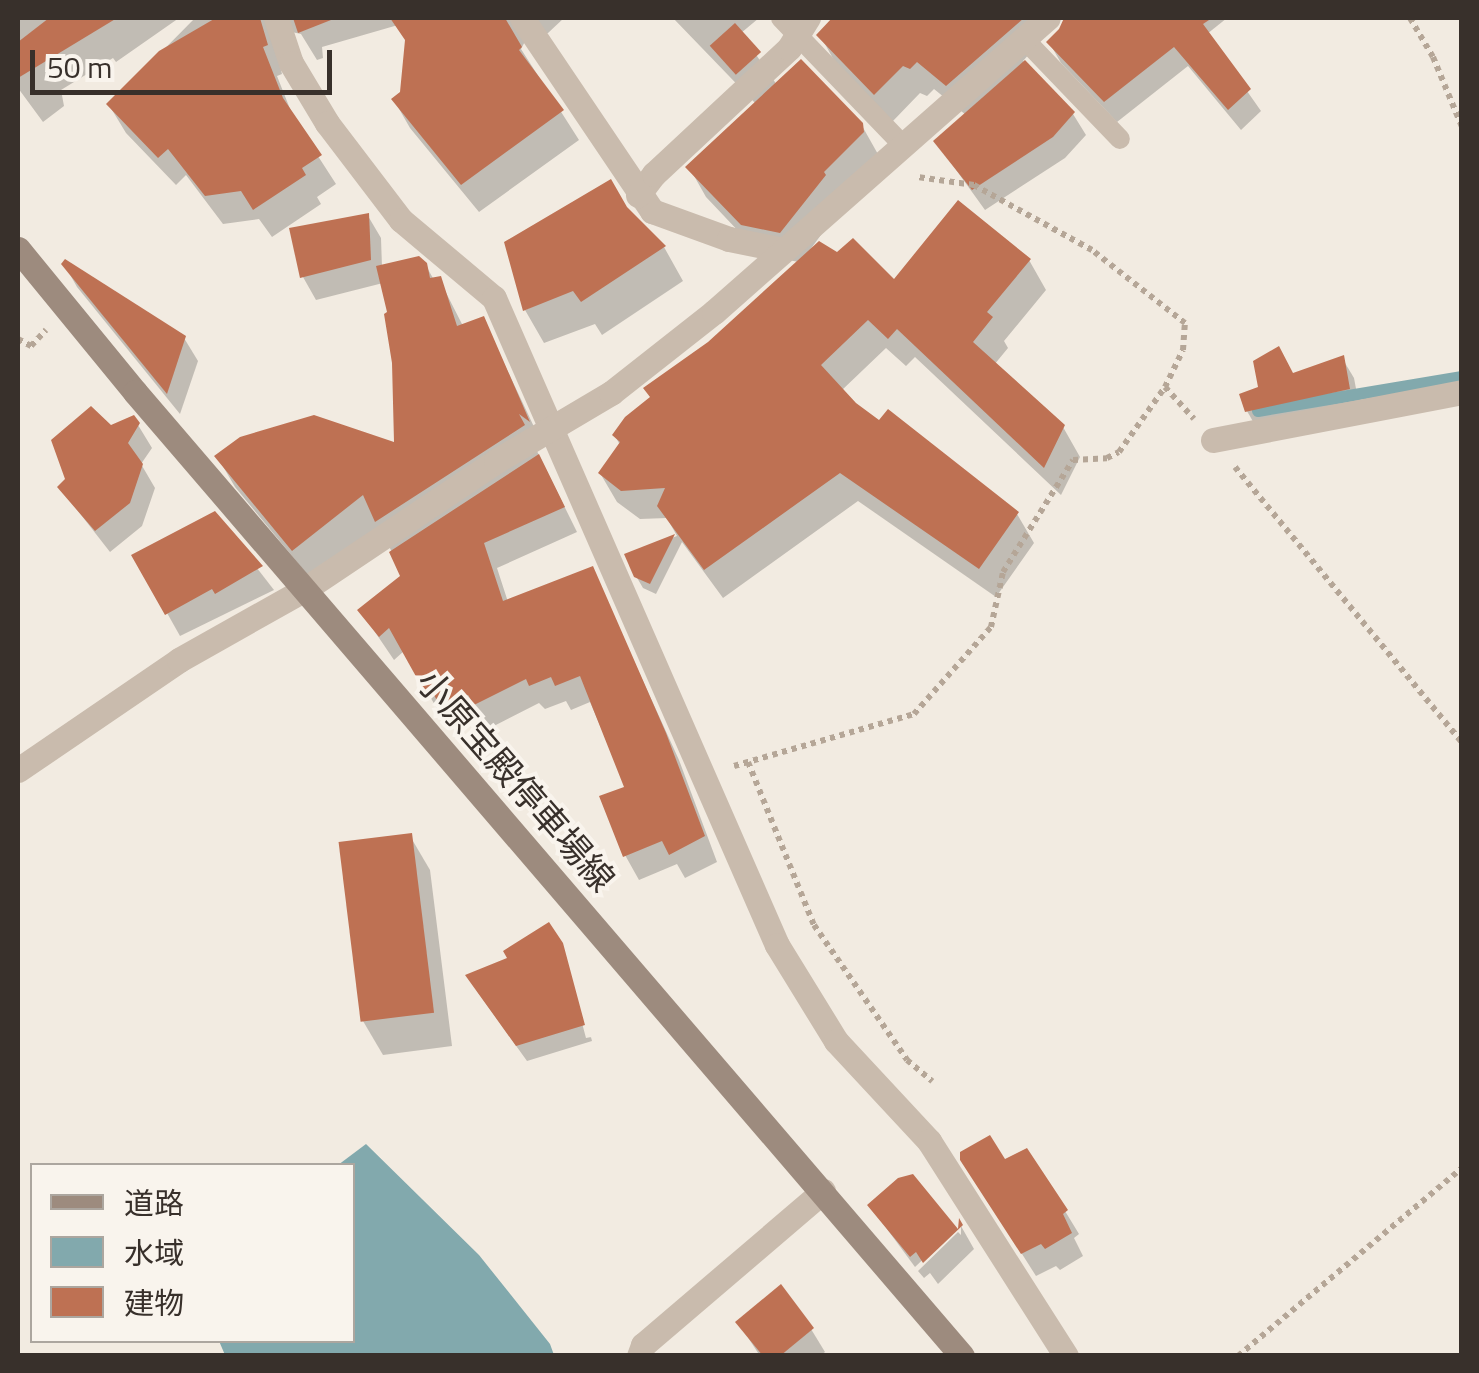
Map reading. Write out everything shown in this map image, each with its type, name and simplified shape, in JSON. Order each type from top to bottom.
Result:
[{"type":"main road","name":"小原宝殿停車場線","points":[[18,249],[962,1356]]},
{"type":"street","points":[[276,18],[291,64],[327,123],[400,220],[494,298],[777,945],[826,1025],[929,1141],[1066,1356]]},
{"type":"street","points":[[522,18],[638,195],[659,214],[729,240],[783,250]]},
{"type":"street","points":[[18,770],[180,660],[305,589],[548,428],[611,394],[714,312],[1048,18]]},
{"type":"street","points":[[638,195],[654,174],[789,48],[796,23]]},
{"type":"street","points":[[1214,440],[1462,392]]},
{"type":"street","points":[[638,1356],[643,1345],[823,1191]]},
{"type":"lane","points":[[796,23],[902,143]]},
{"type":"lane","points":[[1025,40],[1120,139]]},
{"type":"path","points":[[1410,18],[1433,57],[1462,126]]},
{"type":"path","points":[[704,776],[914,714],[991,627],[1003,572],[1073,460],[1107,458],[1119,452],[1164,387],[1182,350],[1184,323],[1092,250],[974,185],[898,177],[874,168]]},
{"type":"path","points":[[1164,387],[1214,440],[1462,742]]},
{"type":"path","points":[[748,762],[814,925],[906,1060],[932,1081]]},
{"type":"path","points":[[1238,1356],[1462,1168]]},
{"type":"water","points":[[366,1144],[479,1255],[550,1344],[554,1355],[225,1355],[220,1343],[355,1343],[355,1163],[341,1163]]},
{"type":"building","points":[[49,18],[117,18],[18,78],[18,42]]},
{"type":"building","points":[[260,18],[268,45],[263,47],[283,98],[322,155],[302,168],[306,175],[253,210],[241,191],[205,196],[168,149],[158,158],[106,104],[159,51],[214,19]]},
{"type":"building","points":[[293,18],[331,18],[331,20],[298,33]]},
{"type":"building","points":[[390,18],[505,18],[522,47],[519,50],[564,110],[461,185],[391,99],[400,92],[405,40]]},
{"type":"building","points":[[832,18],[1024,18],[946,86],[917,62],[910,69],[903,66],[874,95],[816,35]]},
{"type":"building","points":[[1064,18],[1212,18],[1203,24],[1251,89],[1228,110],[1174,47],[1104,102],[1046,42]]},
{"type":"building","points":[[735,23],[761,52],[736,75],[710,46]]},
{"type":"building","points":[[801,59],[863,123],[864,132],[824,172],[826,175],[780,233],[741,225],[685,167]]},
{"type":"building","points":[[1025,60],[1075,112],[1053,137],[972,190],[933,141]]},
{"type":"building","points":[[611,179],[627,207],[666,246],[581,302],[573,291],[523,311],[504,242]]},
{"type":"building","points":[[958,200],[1031,259],[987,312],[993,317],[973,342],[1065,425],[1044,468],[897,329],[888,339],[868,320],[821,365],[856,403],[879,420],[888,409],[1019,512],[979,569],[840,473],[704,570],[657,506],[665,488],[621,491],[598,473],[620,442],[612,435],[625,417],[650,397],[643,388],[708,342],[819,241],[837,252],[853,238],[894,279]]},
{"type":"building","points":[[369,213],[371,260],[300,278],[289,228]]},
{"type":"building","points":[[419,256],[427,263],[430,278],[441,276],[457,326],[484,316],[530,422],[519,414],[525,425],[375,522],[363,495],[292,551],[214,456],[240,437],[314,415],[394,442],[392,363],[384,314],[387,312],[376,266]]},
{"type":"building","points":[[65,259],[186,336],[167,394],[61,264]]},
{"type":"building","points":[[1279,346],[1293,373],[1344,355],[1350,389],[1245,412],[1239,394],[1258,387],[1253,361]]},
{"type":"building","points":[[91,406],[111,425],[134,415],[140,423],[128,443],[143,464],[130,503],[95,531],[57,487],[65,479],[51,440]]},
{"type":"building","points":[[539,454],[565,507],[484,543],[503,601],[593,566],[666,733],[705,836],[669,855],[662,841],[623,857],[599,796],[624,787],[580,676],[555,686],[551,677],[529,686],[526,679],[474,705],[468,695],[441,708],[434,695],[428,698],[389,628],[379,637],[357,610],[400,576],[389,552]]},
{"type":"building","points":[[215,511],[263,566],[215,594],[212,589],[165,615],[131,555]]},
{"type":"building","points":[[675,534],[650,584],[634,577],[624,554]]},
{"type":"building","points":[[412,833],[434,1013],[361,1022],[339,842]]},
{"type":"building","points":[[549,922],[563,943],[585,1025],[516,1046],[465,975],[507,958],[503,951]]},
{"type":"building","points":[[990,1135],[1005,1159],[1027,1148],[1068,1210],[1063,1214],[1072,1233],[1045,1249],[1041,1244],[1021,1254],[960,1160],[960,1152]]},
{"type":"building","points":[[913,1174],[958,1229],[959,1218],[963,1225],[923,1263],[916,1252],[910,1257],[867,1205],[898,1178]]},
{"type":"building","points":[[781,1284],[814,1328],[780,1356],[763,1356],[735,1322]]},
{"type":"waterway","points":[[1258,411],[1462,377]]}]
